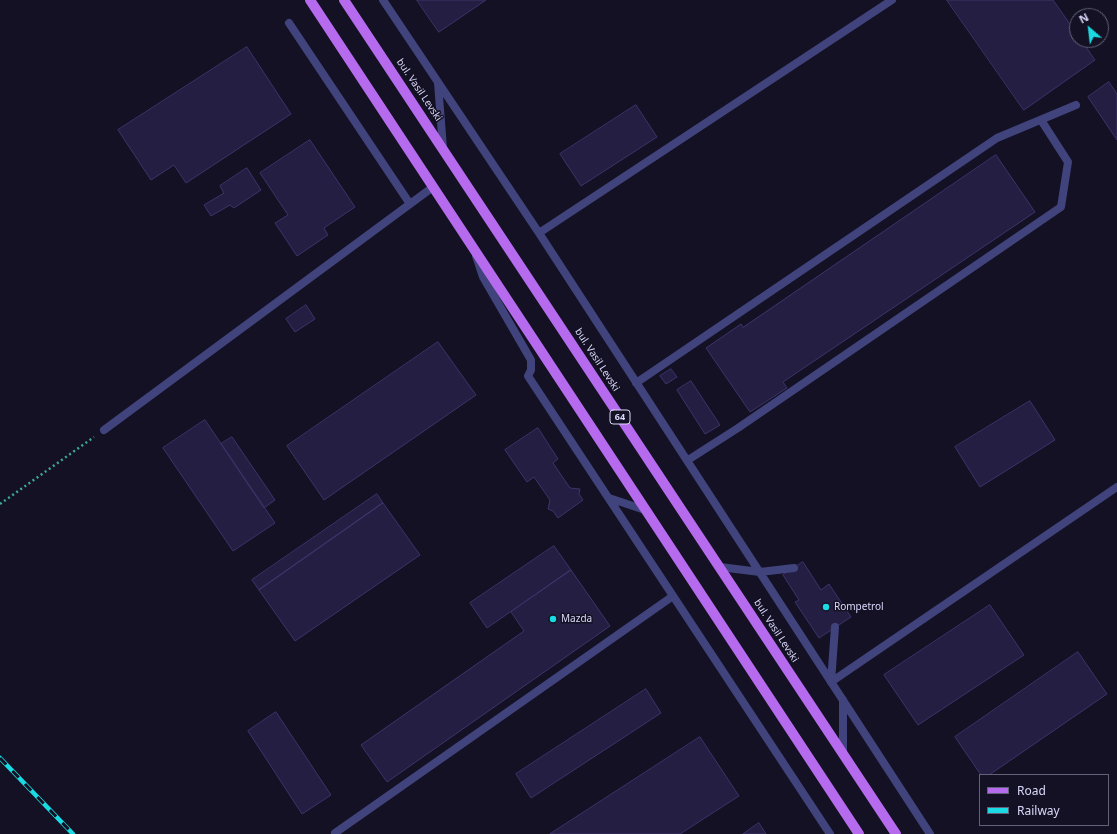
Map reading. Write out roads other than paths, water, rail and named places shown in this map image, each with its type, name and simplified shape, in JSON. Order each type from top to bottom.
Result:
[{"type":"main road","points":[[310,0],[859,834]]},
{"type":"main road","name":"bul. Vasil Levski","points":[[344,0],[896,834]]},
{"type":"lane","points":[[383,0],[539,233],[636,383],[688,460],[930,834]]},
{"type":"lane","points":[[539,233],[892,0]]},
{"type":"lane","points":[[289,23],[410,204]]},
{"type":"lane","points":[[438,83],[443,148]]},
{"type":"lane","points":[[636,383],[997,138],[1076,105]]},
{"type":"lane","points":[[688,460],[738,428],[1061,207],[1068,162],[1041,120]]},
{"type":"lane","points":[[104,430],[433,187]]},
{"type":"lane","points":[[471,244],[483,277],[532,360],[531,370],[528,376],[830,834]]},
{"type":"lane","points":[[831,682],[1117,487]]},
{"type":"lane","points":[[609,498],[646,510]]},
{"type":"lane","points":[[720,567],[760,572],[794,568]]},
{"type":"lane","points":[[335,833],[674,596]]},
{"type":"lane","points":[[831,682],[835,627]]},
{"type":"lane","points":[[842,753],[843,700]]},
{"type":"railway","points":[[0,758],[73,834]]},
{"type":"place","name":"Rompetrol","points":[[826,607]]},
{"type":"place","name":"Mazda","points":[[553,619]]}]
